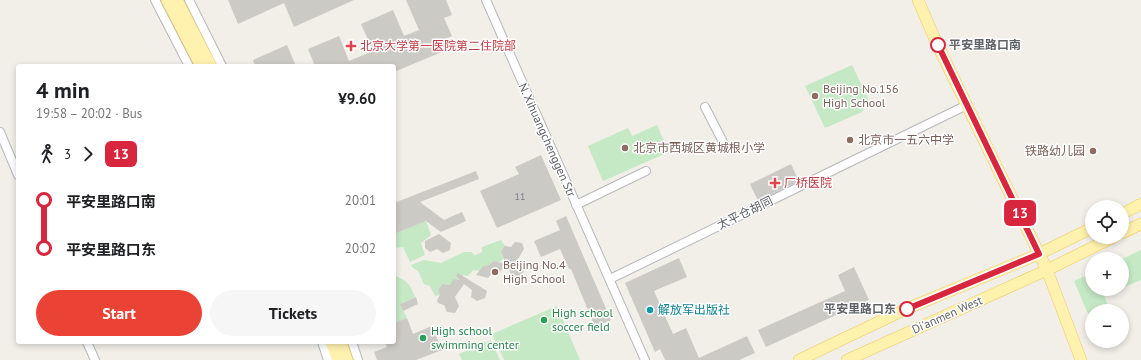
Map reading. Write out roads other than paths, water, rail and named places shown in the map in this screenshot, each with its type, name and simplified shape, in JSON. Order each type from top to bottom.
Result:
[{"type":"main road","points":[[167,0],[200,64]]},
{"type":"main road","points":[[177,0],[210,64]]},
{"type":"main road","points":[[918,0],[967,106],[1047,270],[1081,360]]},
{"type":"main road","points":[[1129,210],[1141,204]]},
{"type":"main road","points":[[1129,230],[1141,224]]},
{"type":"main road","points":[[799,360],[906,309],[1039,254],[1085,231]]},
{"type":"main road","name":"Di'anmen West","points":[[847,360],[1047,270],[1100,244]]},
{"type":"main road","points":[[332,344],[338,360]]},
{"type":"main road","points":[[342,344],[347,360]]},
{"type":"street","points":[[155,0],[188,64]]},
{"type":"street","points":[[189,0],[221,64]]},
{"type":"street","name":"N. Xihuangchenggen Str","points":[[486,0],[645,360]]},
{"type":"street","name":"太平仓胡同","points":[[610,279],[967,106]]},
{"type":"street","points":[[705,107],[724,144]]},
{"type":"street","points":[[0,132],[16,170]]},
{"type":"street","points":[[576,205],[646,171]]},
{"type":"street","points":[[88,344],[95,360]]},
{"type":"street","points":[[323,344],[328,360]]},
{"type":"street","points":[[353,344],[358,360]]},
{"type":"place","name":"平安里路口南","points":[[938,45]]},
{"type":"place","name":"北京大学第一医院第二住院部","points":[[351,46]]},
{"type":"place","name":"Beijing No.156 High School","points":[[815,96]]},
{"type":"place","name":"北京市一五六中学","points":[[850,140]]},
{"type":"place","name":"北京市西城区黄城根小学","points":[[625,148]]},
{"type":"place","name":"铁路幼儿园","points":[[1093,151]]},
{"type":"place","name":"厂桥医院","points":[[775,183]]},
{"type":"place","name":"Beijing No.4 High School","points":[[495,272]]},
{"type":"place","name":"平安里路口东","points":[[907,309]]},
{"type":"place","name":"解放军出版社","points":[[650,310]]},
{"type":"place","name":"High school soccer field","points":[[544,320]]},
{"type":"place","name":"High school swimming center","points":[[423,338]]}]
